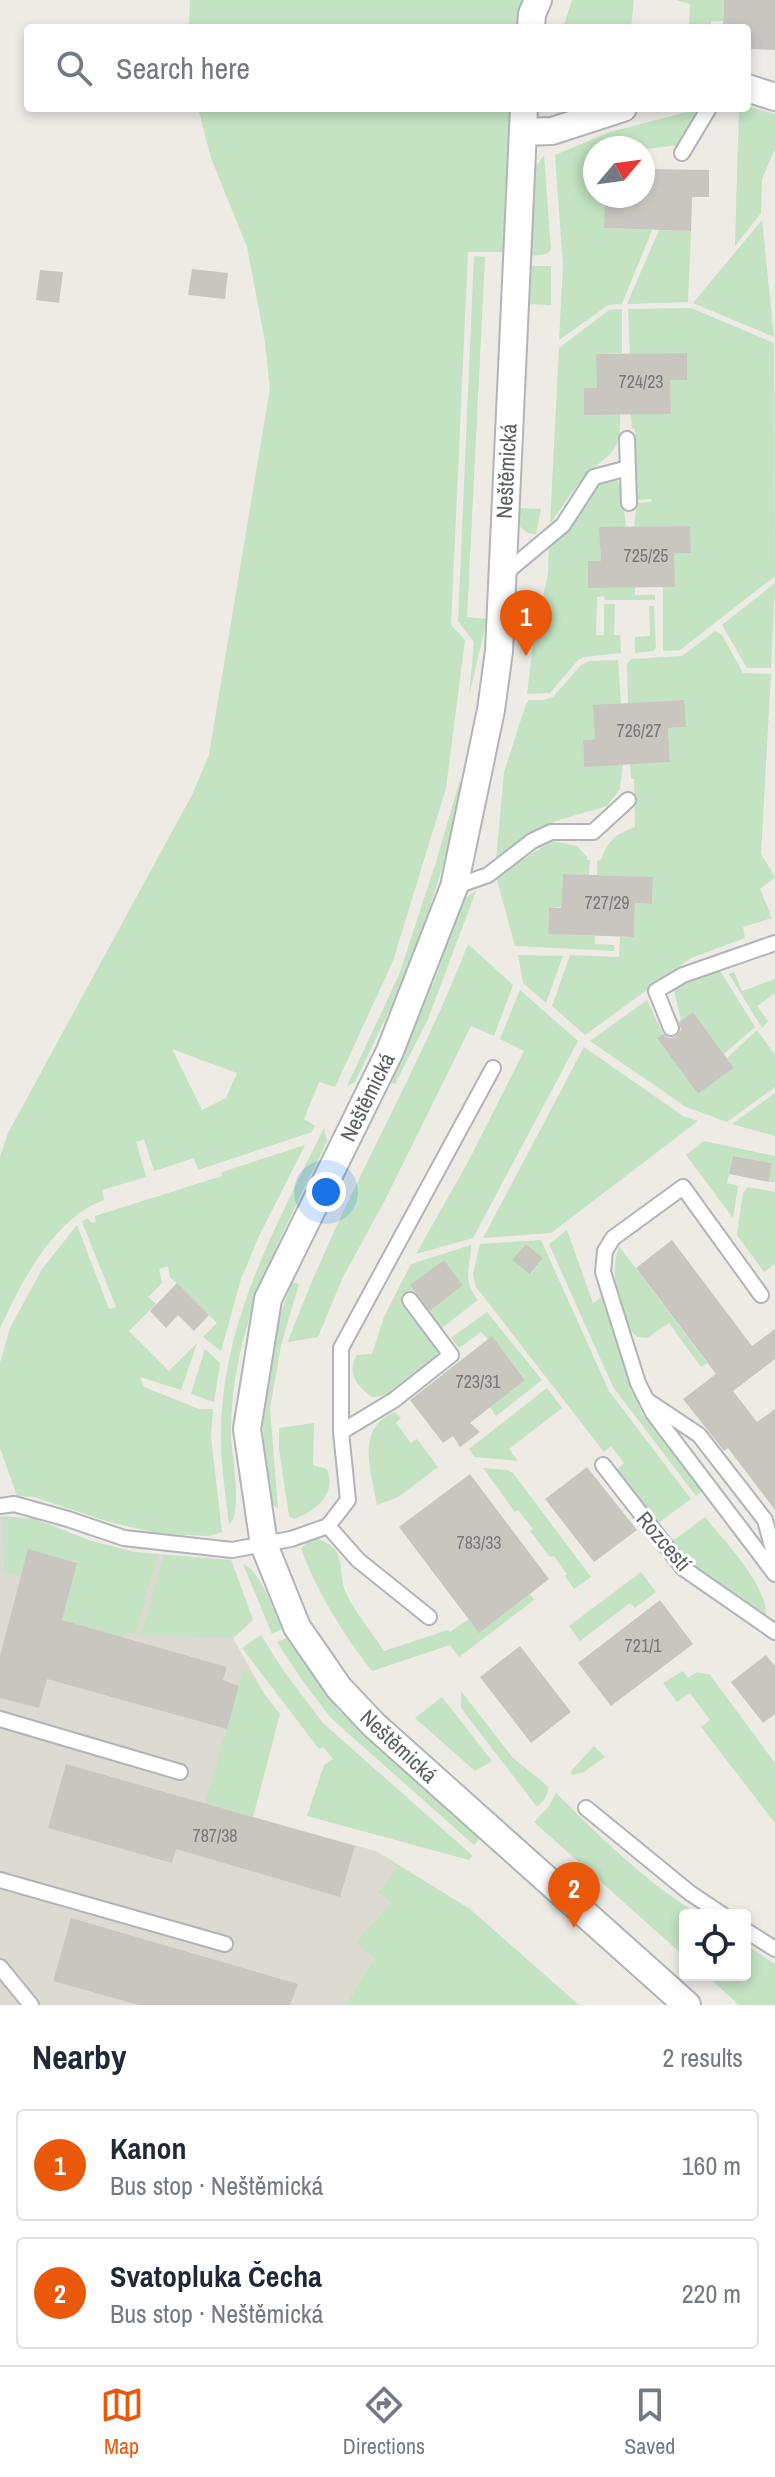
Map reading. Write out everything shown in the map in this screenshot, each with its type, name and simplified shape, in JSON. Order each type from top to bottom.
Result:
[{"type":"street","points":[[531,24],[538,0]]},
{"type":"street","points":[[751,89],[775,97]]},
{"type":"street","points":[[524,120],[552,131],[611,112]]},
{"type":"street","name":"Neštěmická","points":[[524,120],[499,651],[491,710],[454,887],[390,1051],[268,1299],[247,1429],[264,1545],[297,1627],[348,1698],[395,1745],[687,2005]]},
{"type":"lane","points":[[682,153],[707,112]]},
{"type":"lane","points":[[627,439],[629,503]]},
{"type":"lane","points":[[501,577],[563,525],[594,477],[628,468]]},
{"type":"lane","points":[[454,887],[488,875],[532,841],[551,832],[593,832],[628,800]]},
{"type":"lane","points":[[671,1028],[656,991],[683,975],[775,943]]},
{"type":"lane","points":[[0,1506],[14,1504],[124,1538],[232,1550],[264,1545],[328,1526],[348,1500],[341,1432],[341,1348],[493,1068]]},
{"type":"lane","points":[[761,1295],[683,1187],[613,1238],[605,1251],[603,1272],[638,1383],[653,1413],[775,1574]]},
{"type":"lane","points":[[341,1432],[394,1400],[451,1355],[410,1300]]},
{"type":"lane","points":[[646,1399],[699,1435],[765,1520],[775,1557]]},
{"type":"lane","name":"Rozcestí","points":[[603,1465],[683,1568],[775,1632]]},
{"type":"lane","points":[[328,1526],[358,1560],[429,1617]]},
{"type":"lane","points":[[0,1719],[180,1772]]},
{"type":"lane","points":[[586,1808],[679,1885],[714,1909]]},
{"type":"lane","points":[[0,1880],[225,1944]]},
{"type":"lane","points":[[751,1934],[775,1949]]},
{"type":"lane","points":[[0,1967],[31,2005]]},
{"type":"shaded area","points":[[0,1516],[35,1519],[91,1541],[134,1552],[231,1560],[253,1620],[233,1638],[269,1702],[238,1813],[376,1851],[398,1868],[374,1958],[346,2005],[0,2005]]},
{"type":"green space","points":[[190,0],[521,0],[518,24],[189,24]]},
{"type":"green space","points":[[572,0],[634,0],[631,24],[564,24]]},
{"type":"green space","points":[[676,0],[724,0],[723,21],[689,24],[690,4]]},
{"type":"green space","points":[[751,107],[775,114],[775,149],[762,179],[761,213],[735,246],[739,112],[751,112]]},
{"type":"green space","points":[[199,112],[511,112],[505,252],[468,252],[451,625],[465,640],[446,788],[393,961],[335,1087],[319,1082],[304,1119],[315,1126],[312,1132],[198,1170],[194,1158],[154,1171],[144,1139],[136,1142],[146,1177],[102,1190],[104,1200],[86,1209],[55,1236],[29,1272],[0,1329],[0,1157],[8,1133],[192,795],[209,755],[270,388],[265,342],[247,247],[211,158]],"holes":[[[172,1049],[237,1073],[226,1098],[202,1110]]]},
{"type":"green space","points":[[687,112],[696,112],[679,145],[655,148],[655,136],[600,136]]},
{"type":"green space","points":[[583,143],[583,208],[605,208],[605,228],[652,230],[622,304],[608,305],[559,340],[563,266],[555,155]]},
{"type":"green space","points":[[544,155],[551,250],[547,254],[530,256],[534,169]]},
{"type":"green space","points":[[762,220],[774,337],[693,303]]},
{"type":"green space","points":[[659,230],[691,231],[688,302],[627,304]]},
{"type":"green space","points":[[474,256],[485,257],[467,617],[487,619],[469,696],[474,642],[458,621]]},
{"type":"green space","points":[[530,266],[551,266],[551,305],[529,304]]},
{"type":"green space","points":[[691,308],[774,343],[775,576],[680,650],[663,651],[663,587],[674,553],[691,552],[690,526],[634,527],[637,503],[652,502],[651,499],[636,500],[635,429],[632,428],[631,414],[671,414],[670,380],[687,379],[687,353],[630,354],[628,309]]},
{"type":"green space","points":[[622,309],[622,353],[597,354],[597,388],[584,388],[620,414],[618,440],[610,454],[576,487],[550,524],[559,348],[609,310]]},
{"type":"green space","points":[[608,478],[616,479],[621,486],[626,527],[600,527],[601,561],[588,562],[588,588],[635,587],[635,595],[655,595],[655,600],[605,600],[604,596],[597,597],[596,635],[604,635],[604,604],[615,604],[614,635],[620,635],[621,653],[584,657],[550,693],[527,694],[533,645],[548,573],[549,542],[599,483]]},
{"type":"green space","points":[[519,508],[541,509],[536,534],[528,533],[519,526]]},
{"type":"green space","points":[[775,583],[771,668],[747,668],[722,625]]},
{"type":"green space","points":[[649,606],[654,606],[656,648],[635,653],[635,637],[650,636]]},
{"type":"green space","points":[[715,631],[722,635],[743,673],[771,674],[761,854],[775,877],[760,889],[772,918],[743,927],[745,938],[691,958],[585,1035],[552,1006],[570,955],[619,957],[620,937],[634,937],[635,903],[652,904],[653,878],[597,875],[597,861],[601,860],[613,839],[635,827],[634,779],[631,779],[630,764],[670,762],[668,728],[685,727],[628,703],[627,664],[631,659],[682,656]]},
{"type":"green space","points":[[618,660],[621,704],[595,739],[583,740],[584,766],[623,764],[620,789],[607,806],[556,821],[530,834],[496,860],[504,772],[526,704],[529,700],[553,697],[581,665],[590,661]]},
{"type":"green space","points":[[460,780],[460,812],[412,963],[355,1082],[347,1086],[399,975]]},
{"type":"green space","points":[[551,841],[577,846],[590,860],[589,875],[563,874],[561,907],[549,907],[548,933],[595,936],[595,944],[614,945],[614,951],[515,946],[496,877]]},
{"type":"green space","points":[[476,891],[428,1019],[395,1084],[388,1081],[436,977],[462,900]]},
{"type":"green space","points":[[468,944],[513,985],[494,1036],[471,1026],[384,1202],[343,1277],[318,1337],[288,1342],[330,1241],[425,1044]]},
{"type":"green space","points":[[518,955],[563,956],[546,1003],[523,983]]},
{"type":"green space","points":[[719,969],[755,1027],[724,1054],[693,1012],[681,1021],[674,989]]},
{"type":"green space","points":[[734,972],[742,991],[775,979],[775,993],[757,1006],[768,1021],[762,1028],[729,974]]},
{"type":"green space","points":[[520,990],[578,1041],[473,1238],[416,1254],[468,1162],[524,1051],[500,1039]]},
{"type":"green space","points":[[647,1000],[698,1094],[734,1068],[727,1058],[757,1030],[775,1055],[775,1087],[727,1122],[686,1107],[590,1041]]},
{"type":"green space","points":[[584,1047],[683,1116],[698,1121],[551,1233],[483,1238]]},
{"type":"green space","points":[[775,1093],[775,1136],[732,1124]]},
{"type":"green space","points":[[324,1128],[327,1141],[261,1284],[239,1357],[231,1436],[235,1509],[229,1525],[221,1439],[223,1397],[230,1356],[254,1278]]},
{"type":"green space","points":[[704,1141],[775,1156],[775,1182],[769,1182],[772,1163],[733,1156],[727,1183],[738,1186],[733,1218],[686,1155]]},
{"type":"green space","points":[[305,1145],[241,1279],[221,1351],[203,1337],[217,1323],[170,1277],[168,1266],[159,1269],[162,1283],[148,1297],[156,1304],[129,1331],[169,1371],[197,1343],[181,1390],[140,1377],[144,1387],[199,1409],[213,1409],[211,1437],[222,1532],[210,1536],[161,1534],[109,1522],[34,1497],[17,1496],[0,1448],[0,1363],[10,1328],[42,1269],[77,1225],[109,1309],[116,1307],[82,1222],[87,1218],[92,1223],[96,1222],[95,1216],[222,1176],[222,1172]]},
{"type":"green space","points":[[748,1187],[775,1192],[775,1264],[764,1272],[737,1235],[743,1193]]},
{"type":"green space","points":[[567,1230],[593,1303],[602,1297],[642,1414],[702,1491],[696,1496],[613,1387],[549,1244]]},
{"type":"green space","points":[[541,1240],[609,1391],[691,1499],[657,1524],[616,1470],[624,1463],[611,1446],[604,1452],[476,1287],[473,1274],[480,1244]],"holes":[[[526,1244],[543,1258],[531,1274],[513,1260]]]},
{"type":"green space","points":[[471,1245],[468,1279],[478,1300],[438,1331],[410,1294],[400,1302],[438,1352],[409,1382],[389,1393],[372,1397],[355,1379],[354,1361],[357,1355],[372,1354],[384,1317],[411,1264]],"holes":[[[444,1260],[463,1285],[430,1311],[411,1285]]]},
{"type":"green space","points":[[619,1246],[707,1363],[701,1367],[669,1323],[647,1338],[637,1337],[630,1329],[616,1294],[615,1269]]},
{"type":"green space","points":[[292,1282],[299,1284],[281,1345],[270,1409],[278,1509],[266,1498],[262,1405],[273,1335]]},
{"type":"green space","points":[[487,1312],[542,1380],[496,1416],[490,1407],[525,1379],[492,1337],[488,1339],[481,1332],[459,1348],[451,1338]]},
{"type":"green space","points":[[205,1349],[220,1363],[214,1402],[191,1394]]},
{"type":"green space","points":[[547,1388],[562,1408],[509,1449],[518,1461],[475,1457],[469,1449]]},
{"type":"green space","points":[[395,1412],[401,1418],[396,1423],[411,1443],[417,1439],[438,1467],[398,1497],[377,1505],[370,1465],[370,1439],[382,1419]]},
{"type":"green space","points":[[314,1423],[313,1465],[327,1469],[329,1486],[327,1494],[317,1506],[294,1519],[289,1516],[279,1428]]},
{"type":"green space","points":[[483,1468],[513,1473],[591,1577],[574,1589],[554,1556],[550,1557],[530,1531],[533,1529],[518,1510],[515,1512]]},
{"type":"green space","points":[[3,1516],[35,1519],[91,1541],[134,1552],[158,1554],[135,1634],[125,1632],[123,1637],[62,1620],[77,1562],[28,1550],[21,1576],[4,1572]]},
{"type":"green space","points":[[705,1517],[752,1577],[760,1590],[766,1616],[696,1568],[671,1542]]},
{"type":"green space","points":[[318,1539],[338,1554],[345,1591],[384,1651],[448,1630],[450,1632],[469,1619],[479,1632],[530,1594],[534,1600],[459,1657],[450,1645],[372,1671],[332,1613],[301,1549],[309,1540]]},
{"type":"green space","points":[[164,1555],[231,1560],[253,1620],[233,1638],[141,1635]]},
{"type":"green space","points":[[243,1564],[261,1583],[282,1629],[272,1634]]},
{"type":"green space","points":[[641,1572],[656,1592],[635,1608],[630,1603],[580,1641],[569,1626]]},
{"type":"green space","points":[[261,1635],[323,1723],[473,1856],[469,1860],[307,1816],[324,1765],[333,1759],[323,1747],[319,1749],[242,1648]]},
{"type":"green space","points":[[287,1638],[339,1711],[482,1836],[474,1845],[331,1718],[277,1642]]},
{"type":"green space","points":[[244,1668],[280,1714],[253,1817],[205,1804]]},
{"type":"green space","points":[[683,1671],[688,1678],[697,1672],[710,1675],[775,1763],[775,1823],[701,1727],[710,1720],[690,1693],[677,1702],[663,1683]]},
{"type":"green space","points":[[461,1691],[513,1758],[549,1787],[545,1799],[537,1807],[461,1708]]},
{"type":"green space","points":[[442,1697],[492,1761],[475,1771],[415,1718]]},
{"type":"green space","points":[[594,1746],[605,1757],[584,1772],[572,1775],[571,1771]]},
{"type":"green space","points":[[556,1793],[642,1873],[690,1909],[679,1909],[679,1952],[534,1822]]},
{"type":"green space","points":[[376,1851],[470,1909],[579,2005],[346,2005],[374,1958],[356,1942],[391,1903],[378,1892],[398,1868]]},
{"type":"green space","points":[[751,1948],[775,1964],[775,2005],[739,2005],[713,1981],[751,1981]]},
{"type":"building","points":[[724,0],[775,0],[775,50],[751,49],[751,24],[723,24]]},
{"type":"building","points":[[655,169],[709,170],[709,197],[692,197],[691,231],[604,228],[605,208],[655,208]]},
{"type":"building","points":[[192,269],[228,273],[225,299],[188,295]]},
{"type":"building","points":[[40,270],[63,272],[59,303],[36,300]]},
{"type":"building","points":[[687,353],[687,380],[670,380],[671,414],[584,415],[584,388],[597,388],[596,354]]},
{"type":"building","points":[[690,526],[691,553],[674,553],[675,587],[588,588],[588,561],[601,561],[599,527]]},
{"type":"building","points":[[684,700],[686,727],[668,728],[670,762],[584,767],[583,740],[595,739],[593,705]]},
{"type":"building","points":[[563,874],[653,877],[652,904],[635,903],[634,937],[548,934],[549,907],[561,908]]},
{"type":"building","points":[[693,1012],[734,1068],[698,1094],[657,1038],[663,1034],[669,1038],[675,1037],[681,1030],[679,1022]]},
{"type":"building","points":[[733,1156],[772,1163],[769,1182],[729,1174]]},
{"type":"building","points":[[672,1240],[752,1346],[775,1329],[775,1359],[733,1391],[757,1422],[775,1409],[775,1510],[728,1448],[724,1451],[683,1399],[716,1374],[636,1268]]},
{"type":"building","points":[[526,1244],[543,1258],[530,1274],[512,1260]]},
{"type":"building","points":[[444,1260],[463,1285],[430,1311],[410,1285]]},
{"type":"building","points":[[177,1283],[209,1315],[194,1331],[178,1315],[166,1328],[150,1311]]},
{"type":"building","points":[[492,1336],[525,1380],[470,1423],[480,1432],[460,1447],[453,1436],[443,1443],[410,1400]]},
{"type":"building","points":[[587,1467],[637,1530],[594,1562],[545,1499]]},
{"type":"building","points":[[470,1474],[549,1579],[479,1633],[399,1527]]},
{"type":"building","points":[[28,1549],[77,1563],[62,1620],[227,1667],[223,1680],[239,1686],[227,1729],[47,1679],[39,1708],[0,1698],[0,1656]]},
{"type":"building","points":[[660,1600],[693,1644],[611,1706],[578,1663]]},
{"type":"building","points":[[520,1646],[571,1712],[531,1743],[480,1677]]},
{"type":"building","points":[[766,1655],[775,1666],[775,1714],[763,1723],[731,1682]]},
{"type":"building","points":[[66,1764],[355,1846],[340,1897],[176,1849],[172,1863],[48,1828]]},
{"type":"building","points":[[71,1918],[298,1984],[290,2005],[139,2005],[53,1981]]},
{"type":"place","name":"Kanon","points":[[526,656]]},
{"type":"place","name":"Svatopluka Čecha","points":[[574,1928]]}]
